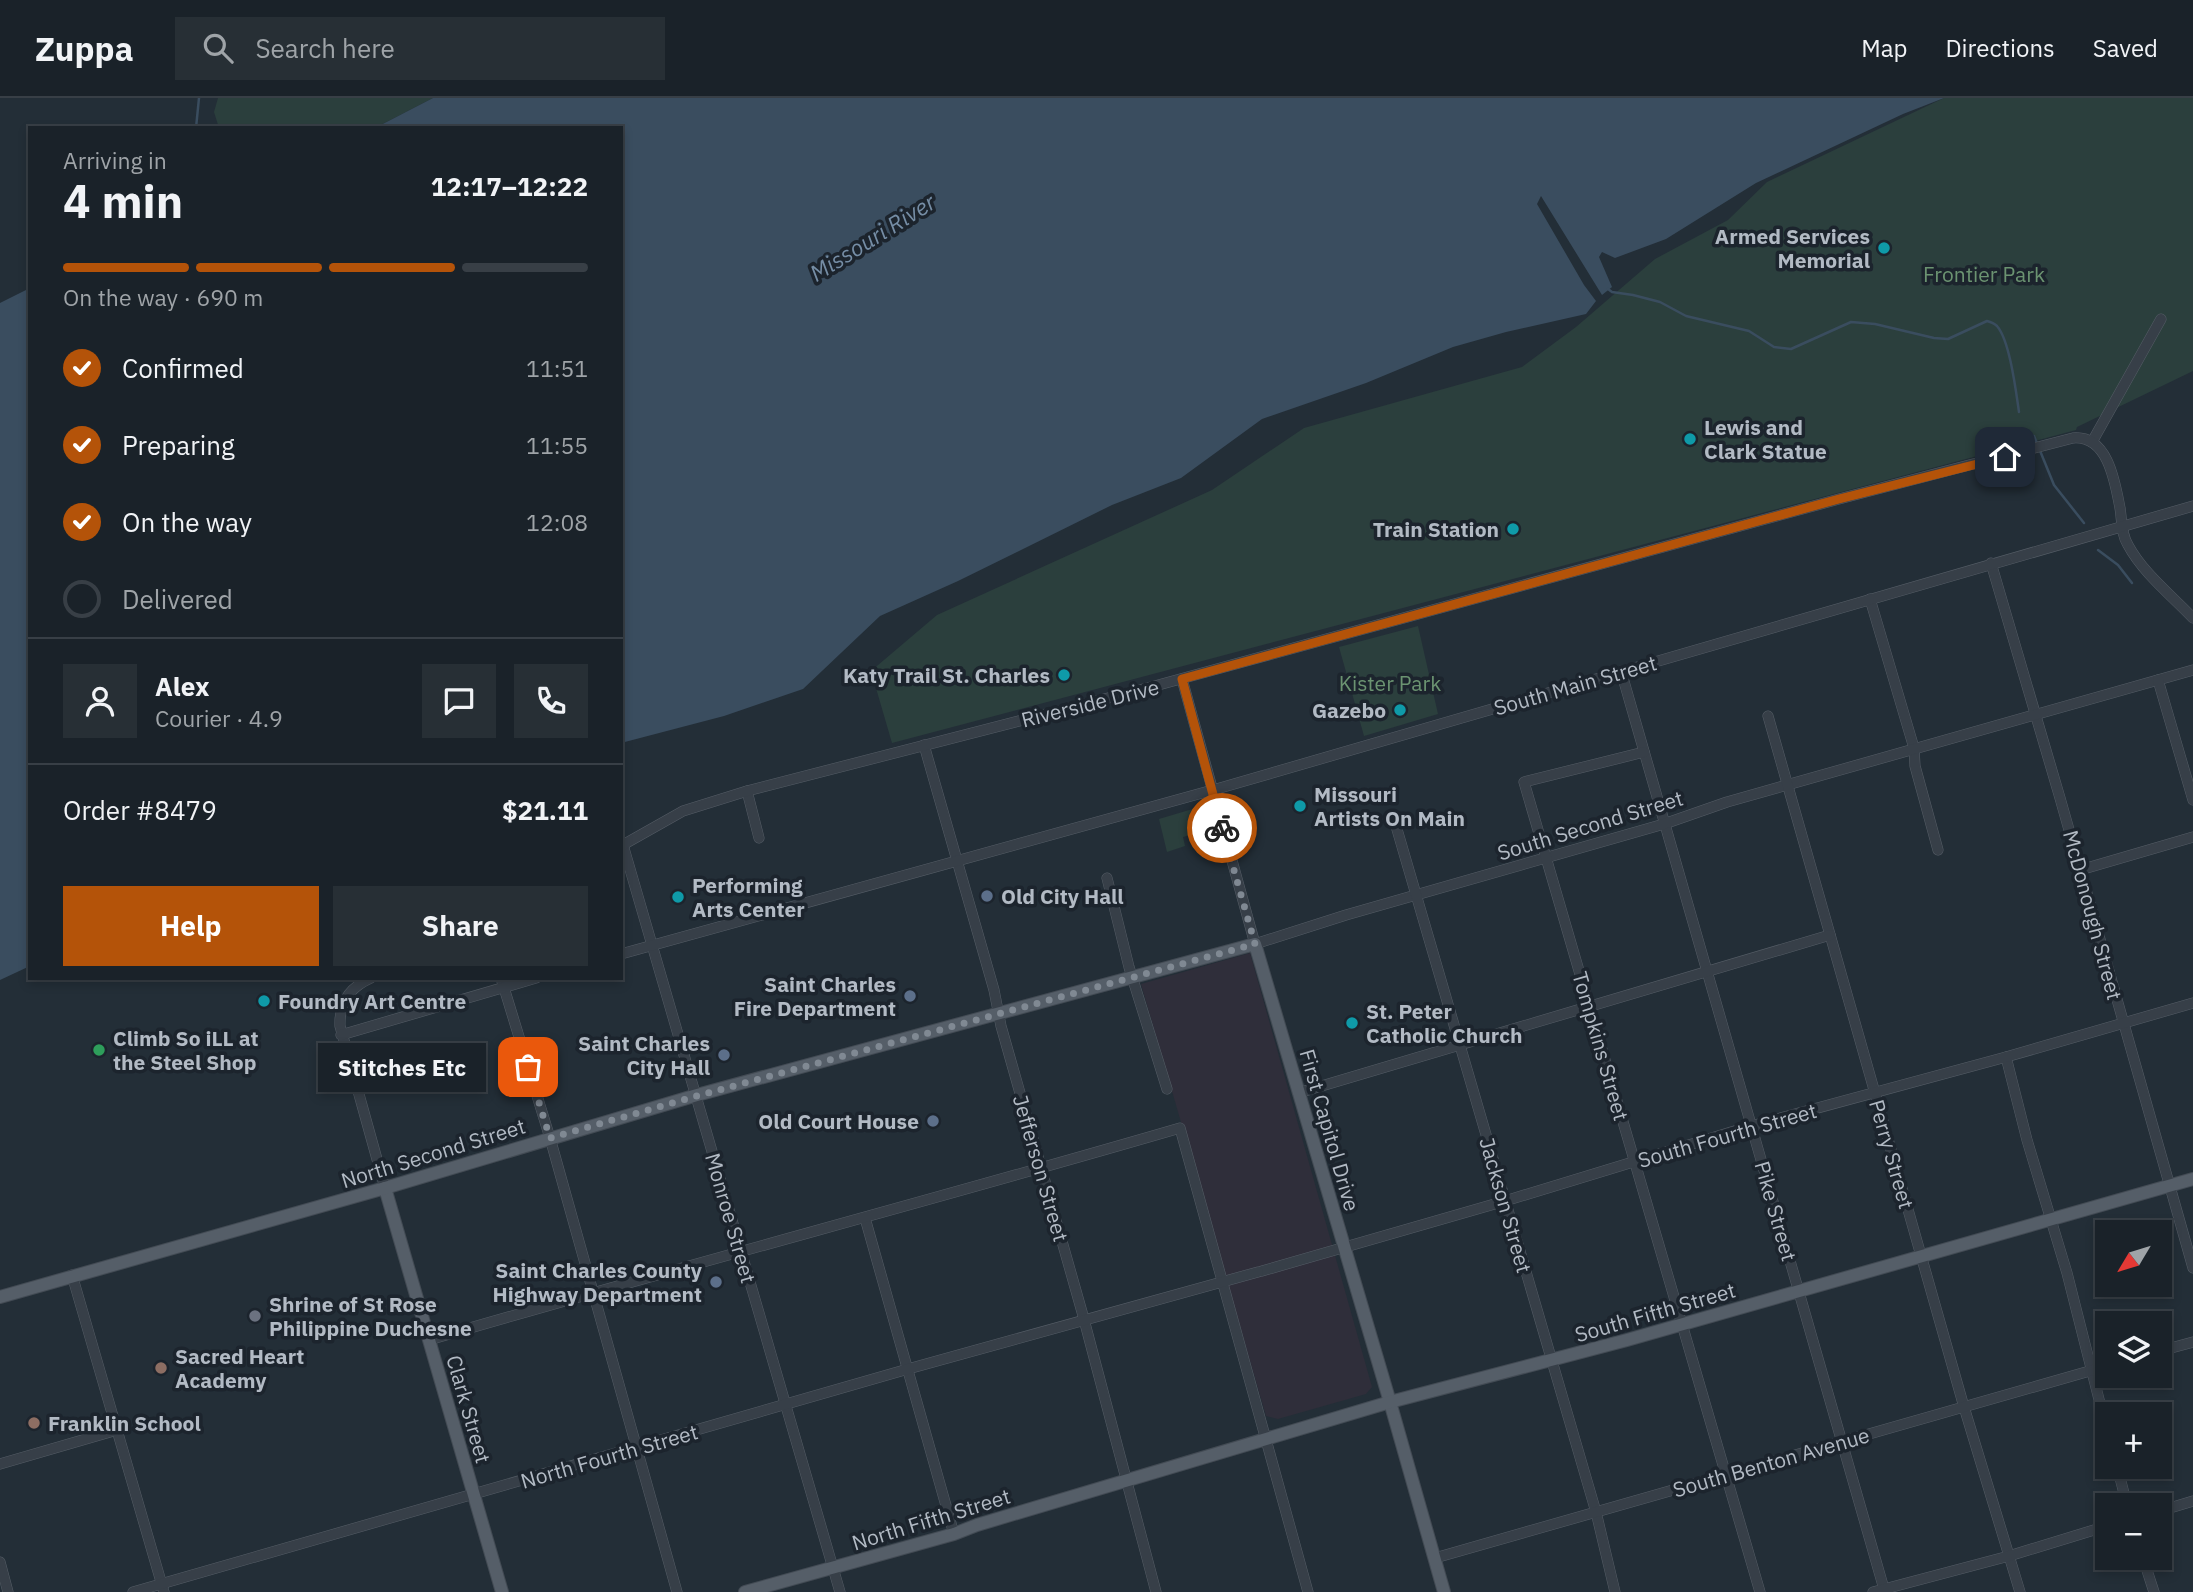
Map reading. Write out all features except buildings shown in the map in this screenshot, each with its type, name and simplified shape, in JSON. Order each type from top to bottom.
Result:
[{"type":"main road","name":"South Second Street","points":[[999,1015],[1255,944]]},
{"type":"main road","name":"First Capitol Drive","points":[[1255,944],[1391,1402],[1444,1592]]},
{"type":"main road","name":"North Second Street","points":[[0,1297],[697,1096],[999,1015]]},
{"type":"main road","name":"South Fifth Street","points":[[1126,1481],[1391,1402],[1551,1362],[2193,1179]]},
{"type":"main road","name":"Clark Street","points":[[385,1188],[502,1592]]},
{"type":"main road","name":"North Fifth Street","points":[[745,1592],[954,1534],[976,1525],[1126,1481]]},
{"type":"street","points":[[2161,319],[2092,442],[2106,457],[2120,509],[2125,541],[2139,562],[2193,618]]},
{"type":"street","name":"Riverside Drive","points":[[623,844],[683,811],[747,791],[1182,679],[1839,499],[2062,441],[2080,438],[2092,442]]},
{"type":"street","name":"South Main Street","points":[[623,953],[1212,790],[2193,506]]},
{"type":"street","name":"McDonough Street","points":[[1991,563],[2193,1268]]},
{"type":"street","points":[[1870,599],[1914,748],[1915,766],[1938,850]]},
{"type":"street","name":"South Second Street","points":[[1255,944],[1321,922],[1664,824],[1727,802],[2193,670]]},
{"type":"street","name":"Pike Street","points":[[1621,671],[1884,1589]]},
{"type":"street","name":"First Capitol Drive","points":[[1182,679],[1255,944]]},
{"type":"street","points":[[2158,680],[2193,800]]},
{"type":"street","name":"Perry Street","points":[[1768,716],[1964,1407],[2020,1592]]},
{"type":"street","name":"Jefferson Street","points":[[924,745],[994,990],[1156,1592]]},
{"type":"street","name":"Tompkins Street","points":[[1644,752],[1524,782],[1760,1592]]},
{"type":"street","points":[[747,791],[759,838]]},
{"type":"street","name":"Jackson Street","points":[[1394,819],[1595,1513],[1615,1592]]},
{"type":"street","points":[[2080,870],[2193,837]]},
{"type":"street","name":"Monroe Street","points":[[623,848],[840,1592]]},
{"type":"street","points":[[1107,878],[1167,1089]]},
{"type":"street","points":[[1298,1093],[1830,936]]},
{"type":"street","points":[[367,980],[355,987],[347,996],[340,1016],[341,1035],[503,983],[523,980]]},
{"type":"street","points":[[503,983],[550,1138],[677,1592]]},
{"type":"street","name":"South Fourth Street","points":[[1084,1320],[1505,1201],[1751,1126],[2193,1003]]},
{"type":"street","name":"Clark Street","points":[[341,1035],[385,1188]]},
{"type":"street","points":[[2006,1057],[2027,1140],[2067,1273],[2099,1402]]},
{"type":"street","points":[[429,1340],[1180,1128],[1308,1592]]},
{"type":"street","points":[[865,1218],[954,1534]]},
{"type":"street","points":[[72,1275],[163,1588]]},
{"type":"street","name":"North Fourth Street","points":[[134,1592],[163,1588],[785,1404],[1084,1320]]},
{"type":"street","points":[[2172,1348],[2193,1342]]},
{"type":"street","name":"South Benton Avenue","points":[[1435,1558],[2095,1369]]},
{"type":"street","points":[[0,1464],[117,1430]]},
{"type":"street","points":[[2172,1507],[2193,1501]]},
{"type":"street","points":[[1872,1592],[2009,1556],[2095,1530]]},
{"type":"street","points":[[0,1562],[8,1592]]},
{"type":"street","points":[[2147,1570],[2154,1592]]},
{"type":"shaded area","points":[[1250,953],[1372,1387],[1366,1394],[1278,1419],[1266,1416],[1141,984]]},
{"type":"green space","points":[[218,98],[433,98],[379,126],[218,126],[214,112]]},
{"type":"green space","name":"Frontier Park","points":[[1944,98],[2193,98],[2193,371],[2077,427],[2076,430],[892,743],[871,671],[937,615],[1212,490],[1304,428],[1522,367],[1576,327],[1655,259],[1728,220],[1767,182]]},
{"type":"green space","name":"Kister Park","points":[[1418,626],[1438,714],[1364,736],[1339,647]]},
{"type":"green space","points":[[1206,805],[1211,829],[1183,837],[1185,846],[1167,852],[1159,819]]},
{"type":"water","name":"Missouri River","points":[[433,98],[1944,98],[1903,114],[1756,183],[1666,239],[1615,258],[1602,252],[1599,257],[1612,287],[1602,295],[1541,196],[1537,204],[1596,301],[1586,314],[1453,347],[1366,383],[1262,419],[1181,478],[1112,505],[880,616],[803,689],[724,716],[623,742],[623,126],[379,126]]},
{"type":"water","points":[[28,289],[28,967],[0,980],[0,303]]},
{"type":"waterway","points":[[196,126],[199,98]]},
{"type":"waterway","points":[[1608,289],[1660,302],[1686,316],[1749,331],[1774,347],[1791,349],[1851,322],[1875,324],[1948,339],[1987,321],[1994,323],[2006,343],[2019,412]]},
{"type":"waterway","points":[[2034,436],[2054,485],[2084,523]]},
{"type":"waterway","points":[[2098,550],[2118,565],[2132,583]]},
{"type":"way so far","points":[[528,1067],[550,1138],[1255,944],[1222,828]]},
{"type":"place","name":"Armed Services Memorial","points":[[1884,248]]},
{"type":"place","name":"Lewis and Clark Statue","points":[[1690,439]]},
{"type":"place","name":"Train Station","points":[[1513,529]]},
{"type":"place","name":"Katy Trail St. Charles","points":[[1064,675]]},
{"type":"place","name":"Gazebo","points":[[1400,710]]},
{"type":"place","name":"Missouri Artists On Main","points":[[1300,806]]},
{"type":"place","name":"Old City Hall","points":[[987,896]]},
{"type":"place","name":"Performing Arts Center","points":[[678,897]]},
{"type":"place","name":"Saint Charles Fire Department","points":[[910,996]]},
{"type":"place","name":"Foundry Art Centre","points":[[264,1001]]},
{"type":"place","name":"St. Peter Catholic Church","points":[[1352,1023]]},
{"type":"place","name":"Climb So iLL at the Steel Shop","points":[[99,1050]]},
{"type":"place","name":"Saint Charles City Hall","points":[[724,1055]]},
{"type":"place","name":"Stitches Etc","points":[[528,1067]]},
{"type":"place","name":"Old Court House","points":[[933,1121]]},
{"type":"place","name":"Saint Charles County Highway Department","points":[[716,1282]]},
{"type":"place","name":"Shrine of St Rose Philippine Duchesne","points":[[255,1316]]},
{"type":"place","name":"Sacred Heart Academy","points":[[161,1368]]},
{"type":"place","name":"Franklin School","points":[[34,1423]]},
{"type":"route","points":[[1222,828],[1182,679],[1839,499],[2005,457]]}]
